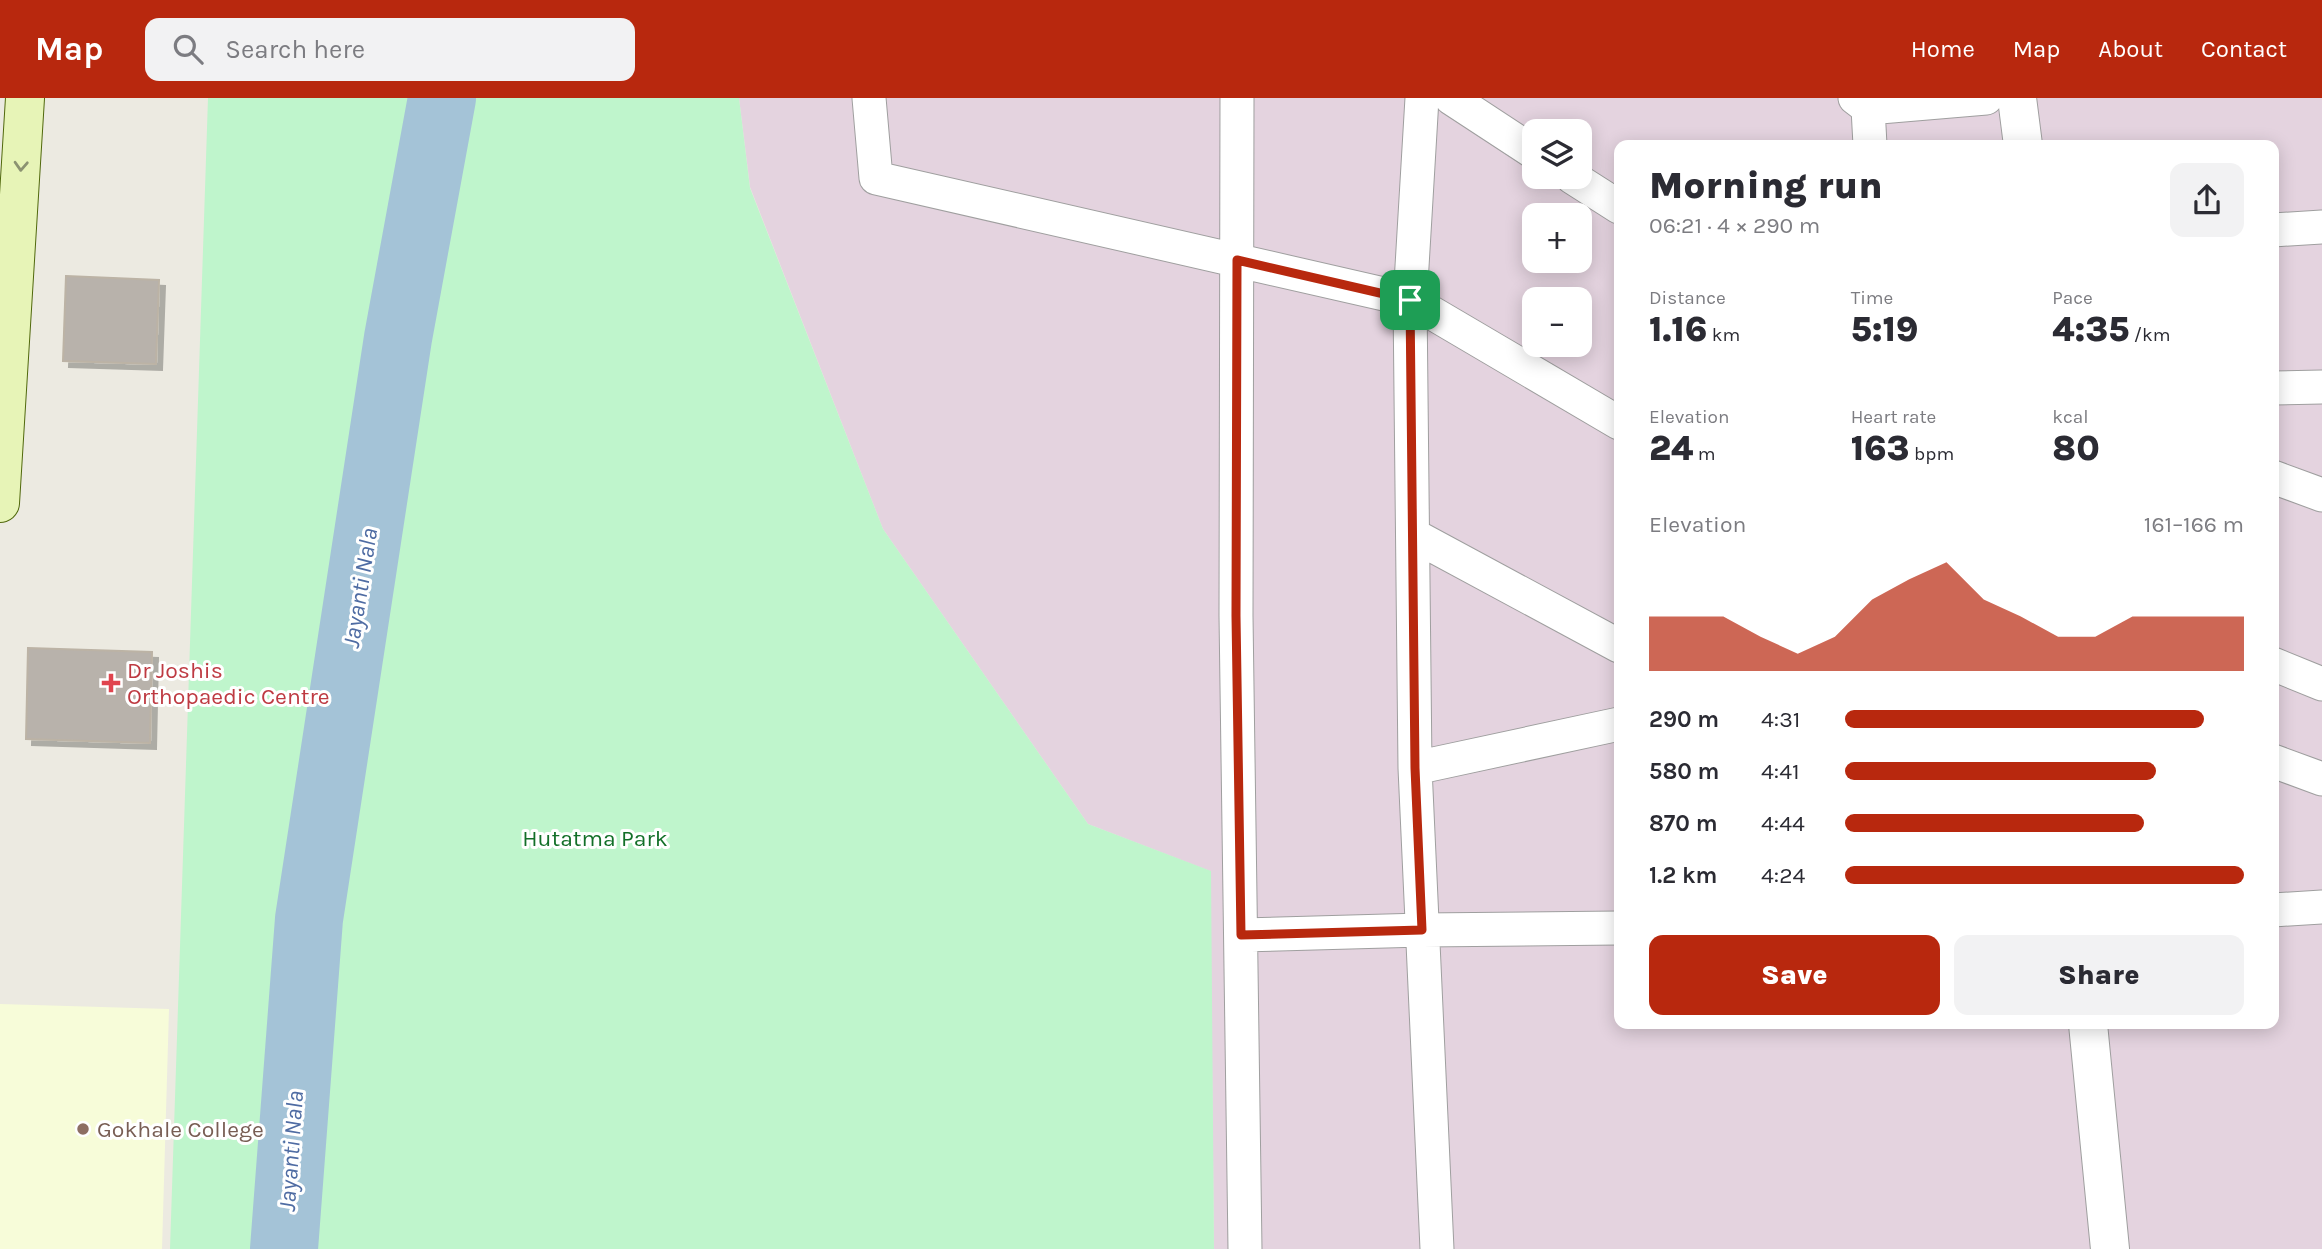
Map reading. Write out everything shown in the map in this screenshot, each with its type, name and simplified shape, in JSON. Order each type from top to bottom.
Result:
[{"type":"main road","points":[[0,503],[25,98]]},
{"type":"street","points":[[869,98],[876,178],[1410,300],[1614,420]]},
{"type":"street","points":[[1237,98],[1236,616],[1245,1249]]},
{"type":"street","points":[[1422,98],[1410,300],[1415,768],[1437,1249]]},
{"type":"street","points":[[1451,98],[1522,144]]},
{"type":"street","points":[[1869,140],[1861,103],[1986,98]]},
{"type":"street","points":[[2017,98],[2021,140]]},
{"type":"street","points":[[1590,189],[1614,205]]},
{"type":"street","points":[[2279,230],[2322,227]]},
{"type":"street","points":[[2279,388],[2322,387]]},
{"type":"street","points":[[2279,479],[2322,495]]},
{"type":"street","points":[[1413,535],[1614,643]]},
{"type":"street","points":[[2279,666],[2322,684]]},
{"type":"street","points":[[1415,768],[1614,725]]},
{"type":"street","points":[[2279,763],[2322,779]]},
{"type":"street","points":[[2279,910],[2322,907]]},
{"type":"street","points":[[1241,935],[1614,928]]},
{"type":"street","points":[[2088,1029],[2110,1249]]},
{"type":"shaded area","points":[[739,98],[2322,98],[2322,1249],[1214,1249],[1210,871],[1088,824],[883,529],[750,187]]},
{"type":"shaded area","name":"Gokhale College","points":[[0,1004],[169,1009],[162,1249],[0,1249]]},
{"type":"green space","name":"Hutatma Park","points":[[208,98],[739,98],[750,188],[883,529],[1088,824],[1211,871],[1214,1249],[170,1249]]},
{"type":"building","points":[[66,276],[159,280],[156,364],[63,361]]},
{"type":"building","points":[[28,648],[152,652],[150,743],[26,739]]},
{"type":"waterway","name":"Jayanti Nala","points":[[284,1249],[309,919],[398,338],[442,98]]},
{"type":"place","name":"Dr Joshis Orthopaedic Centre","points":[[111,683]]},
{"type":"place","name":"Gokhale College","points":[[83,1129]]},
{"type":"route","points":[[1237,260],[1410,300],[1415,768],[1422,930],[1241,935],[1236,616],[1237,260]]}]
